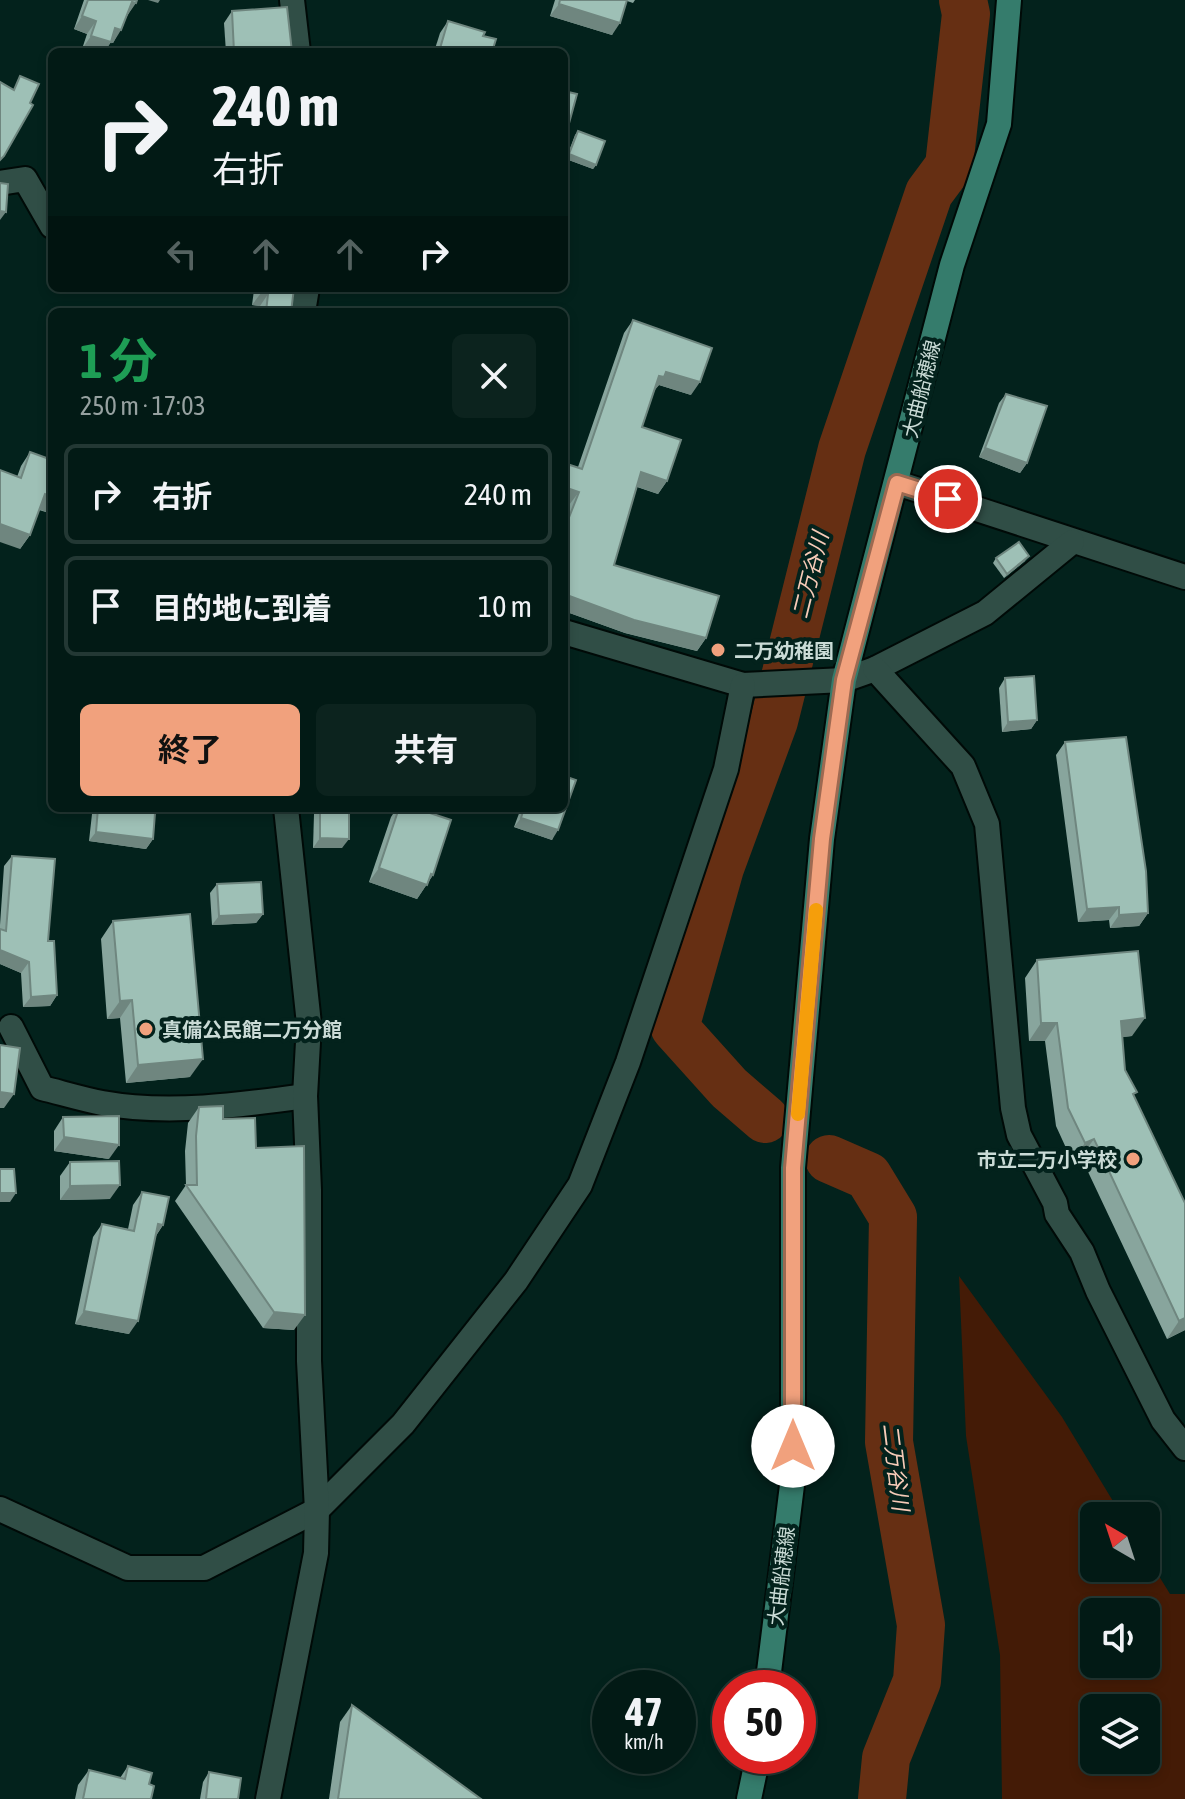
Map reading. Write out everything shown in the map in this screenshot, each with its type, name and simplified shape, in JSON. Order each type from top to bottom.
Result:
[{"type":"main road","name":"大曲船穂線","points":[[769,1670],[793,1477],[793,1168],[822,839],[844,680],[952,265],[999,124],[1009,0]]},
{"type":"main road","points":[[749,1799],[754,1774]]},
{"type":"street","points":[[292,0],[298,48]]},
{"type":"street","points":[[0,183],[25,179],[48,219]]},
{"type":"street","points":[[897,483],[1185,577]]},
{"type":"street","points":[[568,633],[743,685],[844,680],[875,669],[985,613],[1072,542]]},
{"type":"street","points":[[875,669],[963,766],[987,824],[1013,1108],[1019,1135],[1055,1203],[1057,1214],[1082,1252],[1098,1291],[1163,1420],[1185,1448]]},
{"type":"street","points":[[0,1509],[128,1568],[204,1568],[317,1510],[403,1424],[516,1281],[580,1185],[628,1062],[721,783],[743,685]]},
{"type":"street","points":[[268,1799],[316,1553],[317,1510],[309,1361],[309,1190],[305,1096],[309,1024],[286,812]]},
{"type":"street","points":[[11,1027],[42,1088],[104,1103],[169,1108],[256,1103],[305,1096]]},
{"type":"shaded area","points":[[959,1276],[1062,1417],[1114,1502],[1080,1502],[1080,1582],[1160,1582],[1160,1578],[1170,1594],[1185,1594],[1185,1799],[1002,1799],[1000,1655],[966,1436]]},
{"type":"building","points":[[88,0],[137,0],[136,3],[132,2],[121,30],[115,28],[111,42],[91,36],[96,21],[82,16]]},
{"type":"building","points":[[560,0],[627,0],[620,23],[559,4]]},
{"type":"building","points":[[287,7],[292,48],[234,48],[232,11]]},
{"type":"building","points":[[448,21],[485,32],[483,36],[496,39],[493,48],[440,48]]},
{"type":"building","points":[[20,76],[39,84],[30,103],[33,105],[0,160],[0,82],[14,90]]},
{"type":"building","points":[[568,92],[577,94],[568,127]]},
{"type":"building","points":[[578,131],[605,141],[596,165],[569,154]]},
{"type":"building","points":[[0,183],[8,184],[6,212],[0,211]]},
{"type":"building","points":[[294,292],[292,308],[266,308],[268,294],[261,293]]},
{"type":"building","points":[[633,320],[712,348],[700,382],[666,372],[664,377],[659,376],[642,427],[681,440],[667,481],[641,472],[614,565],[719,596],[706,638],[634,620],[568,595],[568,520],[579,492],[568,488],[568,464],[582,469]]},
{"type":"building","points":[[1006,394],[1047,406],[1027,463],[985,448]]},
{"type":"building","points":[[30,452],[48,459],[48,495],[45,494],[30,535],[0,524],[0,470],[21,478]]},
{"type":"building","points":[[1019,542],[1029,556],[1007,574],[996,558]]},
{"type":"building","points":[[1034,676],[1037,720],[1008,722],[1005,678]]},
{"type":"building","points":[[1126,737],[1146,871],[1148,913],[1119,915],[1119,907],[1087,909],[1065,742]]},
{"type":"building","points":[[568,777],[576,780],[568,802]]},
{"type":"building","points":[[98,812],[155,813],[153,839],[96,832]]},
{"type":"building","points":[[320,812],[349,812],[349,839],[320,838]]},
{"type":"building","points":[[398,812],[427,812],[451,820],[427,885],[379,868]]},
{"type":"building","points":[[523,812],[564,812],[558,830],[521,818]]},
{"type":"building","points":[[12,856],[55,859],[48,941],[54,941],[57,995],[31,997],[29,962],[0,950],[0,929],[6,931]]},
{"type":"building","points":[[261,882],[263,914],[219,916],[217,884]]},
{"type":"building","points":[[190,914],[203,1059],[138,1065],[132,1000],[120,1001],[113,921]]},
{"type":"building","points":[[1138,951],[1145,1018],[1121,1021],[1125,1070],[1137,1092],[1133,1094],[1185,1203],[1185,1318],[1179,1321],[1094,1139],[1085,1143],[1068,1108],[1057,1023],[1041,1023],[1037,960]]},
{"type":"building","points":[[0,1045],[20,1048],[14,1094],[0,1092]]},
{"type":"building","points":[[223,1106],[223,1119],[255,1118],[256,1148],[304,1146],[305,1315],[274,1312],[186,1185],[197,1185],[199,1107]]},
{"type":"building","points":[[119,1116],[119,1145],[64,1137],[63,1117]]},
{"type":"building","points":[[119,1161],[120,1185],[70,1186],[70,1162]]},
{"type":"building","points":[[0,1169],[14,1169],[16,1193],[0,1193]]},
{"type":"building","points":[[142,1192],[169,1197],[163,1225],[158,1224],[138,1321],[84,1311],[102,1224],[134,1231]]},
{"type":"building","points":[[352,1705],[481,1799],[338,1799]]},
{"type":"building","points":[[128,1766],[152,1773],[149,1784],[154,1786],[151,1799],[83,1799],[89,1770],[125,1779]]},
{"type":"building","points":[[209,1772],[241,1778],[238,1799],[206,1799]]},
{"type":"waterway","name":"二万谷川","points":[[765,1119],[729,1088],[675,1028],[720,868],[774,721],[842,449],[929,193],[949,166],[966,14],[963,0]]},
{"type":"waterway","name":"二万谷川","points":[[829,1159],[868,1176],[893,1217],[889,1442],[921,1625],[917,1681],[886,1758],[882,1799]]},
{"type":"slow traffic","points":[[798,1114],[816,910]]},
{"type":"place","name":"二万幼稚園","points":[[718,650]]},
{"type":"place","name":"真備公民館二万分館","points":[[146,1029]]},
{"type":"place","name":"市立二万小学校","points":[[1133,1159]]},
{"type":"route","points":[[793,1446],[793,1168],[822,839],[844,680],[897,483],[948,499]]}]
